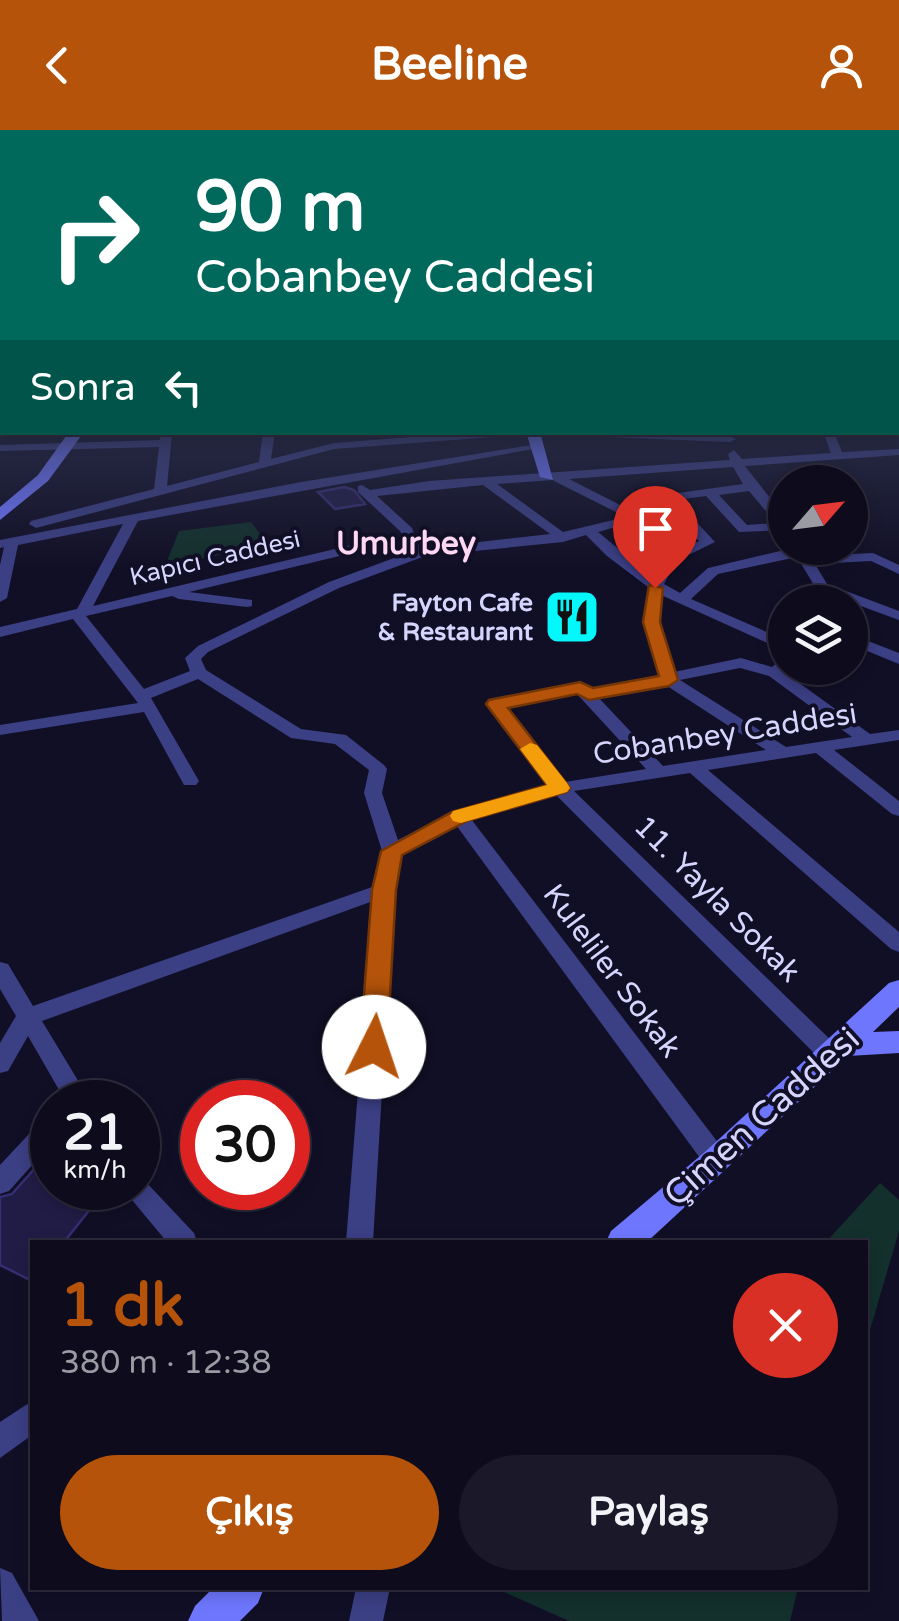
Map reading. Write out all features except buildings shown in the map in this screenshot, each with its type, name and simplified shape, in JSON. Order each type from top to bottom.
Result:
[{"type":"main road","points":[[535,436],[552,477]]},
{"type":"main road","points":[[0,516],[43,478],[72,439]]},
{"type":"main road","name":"Çimen Caddesi","points":[[625,1240],[898,999]]},
{"type":"main road","points":[[836,1050],[867,1040],[899,1042]]},
{"type":"main road","points":[[210,1621],[241,1590]]},
{"type":"street","points":[[265,462],[269,435]]},
{"type":"street","points":[[829,435],[839,458]]},
{"type":"street","points":[[4,539],[342,479],[420,469],[535,436]]},
{"type":"street","points":[[4,539],[350,438],[368,443],[535,436],[730,436],[737,465],[749,486],[768,503]]},
{"type":"street","points":[[0,448],[72,439],[165,438],[160,492]]},
{"type":"street","points":[[350,438],[366,476]]},
{"type":"street","points":[[421,439],[420,469],[429,486]]},
{"type":"street","points":[[371,494],[429,486],[899,452]]},
{"type":"street","points":[[286,456],[301,486]]},
{"type":"street","points":[[552,477],[638,519]]},
{"type":"street","points":[[342,479],[371,494],[407,531],[417,548],[203,649],[193,658],[200,673],[297,734],[340,739],[378,769],[373,793],[392,851],[384,890],[360,1240]]},
{"type":"street","points":[[487,482],[563,538]]},
{"type":"street","name":"Kapıcı Caddesi","points":[[0,632],[352,550],[563,538],[638,519],[670,496],[749,486]]},
{"type":"street","points":[[709,492],[744,528],[768,527]]},
{"type":"street","points":[[670,496],[714,546],[671,558],[655,588],[651,622],[669,680],[784,754]]},
{"type":"street","points":[[134,518],[80,612],[145,701],[190,781]]},
{"type":"street","points":[[590,532],[619,564],[655,588],[768,638]]},
{"type":"street","points":[[4,539],[0,599],[22,627]]},
{"type":"street","points":[[868,557],[899,570]]},
{"type":"street","points":[[682,600],[714,571],[768,560]]},
{"type":"street","points":[[809,565],[822,586],[899,616]]},
{"type":"street","points":[[237,578],[255,625]]},
{"type":"street","points":[[163,594],[247,603]]},
{"type":"street","points":[[868,647],[899,660]]},
{"type":"street","points":[[589,694],[742,663],[768,666]]},
{"type":"street","points":[[0,730],[145,701],[200,673]]},
{"type":"street","points":[[801,685],[867,740]]},
{"type":"street","name":"11. Yayla Sokak","points":[[589,694],[580,688],[496,704],[560,788],[836,1050]]},
{"type":"street","points":[[589,694],[658,773]]},
{"type":"street","name":"Cobanbey Caddesi","points":[[392,851],[459,816],[560,788],[899,735]]},
{"type":"street","points":[[820,748],[899,810]]},
{"type":"street","points":[[695,768],[899,944]]},
{"type":"street","name":"Kuleliler Sokak","points":[[459,816],[717,1161]]},
{"type":"street","points":[[0,1064],[27,1017],[384,890]]},
{"type":"street","points":[[0,970],[64,1080]]},
{"type":"street","points":[[0,1183],[30,1150]]},
{"type":"street","points":[[155,1210],[182,1240]]},
{"type":"street","points":[[0,1442],[30,1418]]},
{"type":"street","points":[[0,1585],[22,1621]]},
{"type":"street","points":[[366,1621],[374,1590]]},
{"type":"green space","points":[[251,522],[268,545],[165,566],[179,531]]},
{"type":"green space","points":[[880,1183],[899,1200],[899,1231],[868,1337],[868,1240],[828,1240]]},
{"type":"green space","points":[[499,1590],[798,1590],[790,1621],[569,1621]]},
{"type":"slow traffic","points":[[461,816],[560,788],[530,749]]},
{"type":"place","name":"Fayton Cafe & Restaurant","points":[[572,617]]},
{"type":"district","name":"Umurbey","points":[[406,544]]},
{"type":"route","points":[[374,1047],[384,890],[392,851],[459,816],[560,788],[496,704],[580,688],[589,694],[669,680],[651,622],[655,588]]}]
